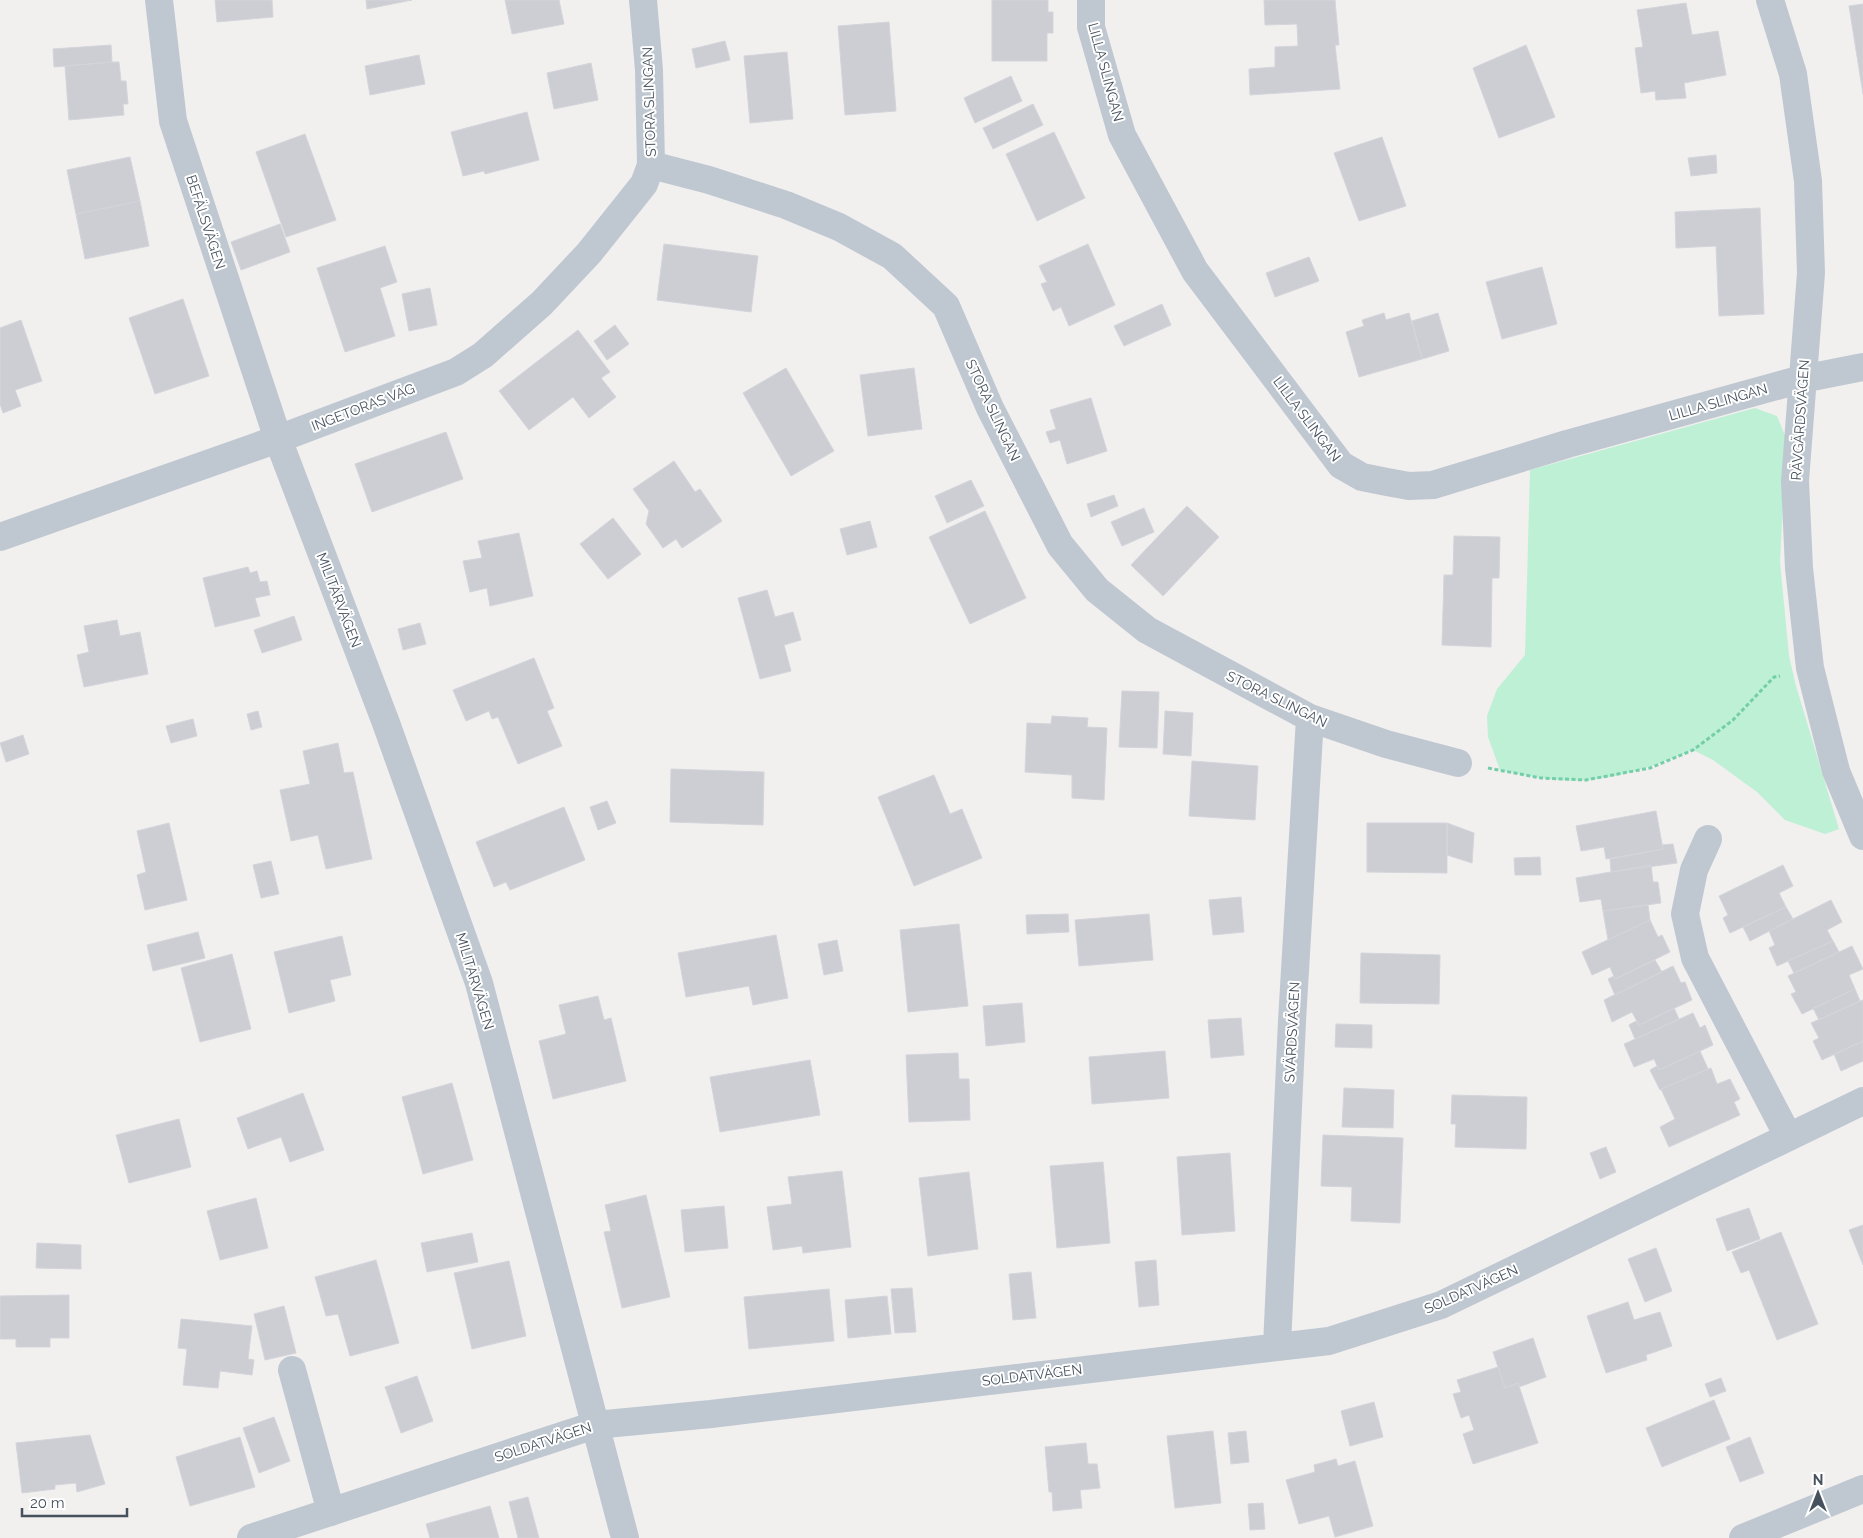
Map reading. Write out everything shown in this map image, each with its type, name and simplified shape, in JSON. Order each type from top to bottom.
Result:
[{"type":"street","name":"BEFÄLSVÄGEN","points":[[159,0],[173,121],[278,438]]},
{"type":"street","name":"STORA SLINGAN","points":[[643,0],[649,70],[651,165],[709,180],[786,205],[839,227],[892,256],[946,306],[990,408],[1060,545],[1097,590],[1147,630],[1310,718],[1386,744],[1458,763]]},
{"type":"street","name":"LILLA SLINGAN","points":[[1092,0],[1091,27],[1122,135],[1195,271],[1341,465],[1362,476],[1409,486],[1433,485],[1567,444],[1802,379],[1863,367]]},
{"type":"street","name":"RÄVGÄRDSVÄGEN","points":[[1770,0],[1793,74],[1808,181],[1811,272],[1795,481],[1799,568],[1810,668],[1836,770],[1863,836]]},
{"type":"street","name":"INGETORAS VÄG","points":[[0,537],[456,372],[483,355],[542,303],[589,253],[644,184],[651,165]]},
{"type":"street","name":"MILITÄRVÄGEN","points":[[278,438],[386,723],[479,983],[626,1538]]},
{"type":"street","name":"SVÄRDSVÄGEN","points":[[1277,1346],[1292,1021],[1310,718]]},
{"type":"street","points":[[1708,839],[1694,870],[1685,914],[1695,958],[1788,1136]]},
{"type":"street","name":"SOLDATVÄGEN","points":[[251,1538],[595,1425],[711,1414],[1329,1341],[1441,1305],[1863,1101]]},
{"type":"street","points":[[292,1370],[331,1512]]},
{"type":"street","points":[[1743,1538],[1863,1489]]},
{"type":"path","points":[[1458,763],[1541,778],[1586,780],[1650,768],[1693,750],[1732,720],[1774,677],[1810,668]]},
{"type":"green space","points":[[1755,408],[1777,416],[1786,438],[1780,562],[1789,656],[1796,686],[1839,829],[1825,834],[1785,820],[1757,792],[1713,760],[1693,750],[1641,769],[1587,780],[1554,780],[1500,770],[1488,737],[1487,716],[1497,689],[1525,655],[1530,470]]},
{"type":"building","points":[[215,0],[272,0],[273,17],[217,22]]},
{"type":"building","points":[[366,0],[412,0],[367,9]]},
{"type":"building","points":[[505,0],[559,0],[564,24],[512,34]]},
{"type":"building","points":[[992,0],[1048,0],[1048,12],[1053,12],[1053,33],[1047,33],[1047,61],[992,61]]},
{"type":"building","points":[[1264,0],[1335,0],[1339,45],[1335,45],[1340,89],[1250,95],[1249,69],[1275,67],[1275,47],[1298,46],[1297,24],[1265,25]]},
{"type":"building","points":[[1686,3],[1692,35],[1718,31],[1726,75],[1684,83],[1686,98],[1656,100],[1655,91],[1641,93],[1635,48],[1643,47],[1637,10]]},
{"type":"building","points":[[1863,4],[1863,94],[1849,6]]},
{"type":"building","points":[[889,22],[896,111],[845,115],[838,26]]},
{"type":"building","points":[[725,41],[730,60],[696,68],[692,49]]},
{"type":"building","points":[[111,45],[112,62],[54,67],[53,49]]},
{"type":"building","points":[[1526,45],[1555,117],[1499,138],[1473,68]]},
{"type":"building","points":[[787,52],[793,119],[750,123],[744,56]]},
{"type":"building","points":[[419,55],[425,84],[370,95],[365,66]]},
{"type":"building","points":[[119,62],[121,81],[126,81],[128,104],[123,104],[124,115],[69,120],[65,66]]},
{"type":"building","points":[[591,63],[598,100],[554,109],[547,73]]},
{"type":"building","points":[[1011,76],[1022,101],[975,123],[964,98]]},
{"type":"building","points":[[1033,104],[1043,125],[993,149],[983,128]]},
{"type":"building","points":[[527,112],[539,160],[485,174],[484,171],[463,176],[451,132]]},
{"type":"building","points":[[1054,132],[1085,198],[1037,221],[1006,154]]},
{"type":"building","points":[[305,134],[336,220],[286,237],[256,152]]},
{"type":"building","points":[[1382,137],[1406,206],[1359,221],[1334,153]]},
{"type":"building","points":[[1716,155],[1717,173],[1691,176],[1688,158]]},
{"type":"building","points":[[130,157],[140,201],[76,214],[67,170]]},
{"type":"building","points":[[140,201],[149,246],[85,259],[76,214]]},
{"type":"building","points":[[1760,208],[1764,314],[1719,316],[1716,246],[1676,248],[1675,212]]},
{"type":"building","points":[[280,224],[290,252],[241,270],[231,242]]},
{"type":"building","points":[[664,244],[758,256],[751,312],[657,300]]},
{"type":"building","points":[[1088,244],[1115,305],[1069,326],[1061,307],[1053,311],[1041,284],[1047,282],[1039,266]]},
{"type":"building","points":[[385,246],[397,282],[380,288],[395,336],[345,352],[317,268]]},
{"type":"building","points":[[1309,257],[1319,281],[1275,297],[1266,273]]},
{"type":"building","points":[[1542,267],[1557,324],[1502,339],[1486,282]]},
{"type":"building","points":[[430,288],[437,325],[409,331],[402,294]]},
{"type":"building","points":[[183,299],[209,376],[155,394],[129,318]]},
{"type":"building","points":[[1162,304],[1171,325],[1124,346],[1114,326]]},
{"type":"building","points":[[1384,313],[1386,320],[1409,313],[1422,359],[1359,377],[1346,332],[1364,326],[1362,320]]},
{"type":"building","points":[[1438,313],[1449,351],[1422,359],[1412,321]]},
{"type":"building","points":[[21,320],[42,381],[15,390],[21,406],[3,413],[0,404],[0,328]]},
{"type":"building","points":[[615,325],[629,344],[607,360],[594,341]]},
{"type":"building","points":[[578,330],[610,372],[601,378],[616,397],[589,418],[573,397],[529,430],[499,391]]},
{"type":"building","points":[[786,368],[834,451],[791,476],[743,393]]},
{"type":"building","points":[[914,368],[922,429],[868,436],[860,375]]},
{"type":"building","points":[[1091,398],[1107,451],[1067,464],[1060,440],[1050,443],[1046,432],[1056,429],[1050,410]]},
{"type":"building","points":[[446,432],[463,479],[372,512],[355,464]]},
{"type":"building","points":[[674,461],[695,492],[700,489],[722,521],[682,548],[676,539],[663,548],[646,524],[649,511],[633,489]]},
{"type":"building","points":[[971,480],[984,506],[947,523],[935,496]]},
{"type":"building","points":[[1114,495],[1118,506],[1091,517],[1087,504]]},
{"type":"building","points":[[1187,506],[1219,537],[1163,596],[1131,565]]},
{"type":"building","points":[[1144,508],[1154,532],[1122,546],[1111,522]]},
{"type":"building","points":[[985,511],[1026,598],[970,624],[929,537]]},
{"type":"building","points":[[613,518],[641,554],[608,579],[580,544]]},
{"type":"building","points":[[870,521],[877,547],[847,555],[840,529]]},
{"type":"building","points":[[519,533],[533,596],[490,606],[487,588],[470,592],[463,561],[482,558],[478,541]]},
{"type":"building","points":[[1454,536],[1500,537],[1499,578],[1492,578],[1491,647],[1442,645],[1444,575],[1453,575]]},
{"type":"building","points":[[248,567],[250,573],[257,571],[260,582],[267,581],[270,595],[255,598],[260,616],[215,627],[203,578]]},
{"type":"building","points":[[767,590],[775,617],[793,612],[801,640],[784,645],[791,671],[760,679],[738,598]]},
{"type":"building","points":[[294,616],[302,640],[262,653],[254,630]]},
{"type":"building","points":[[117,620],[120,636],[140,632],[148,674],[84,687],[77,655],[89,652],[84,626]]},
{"type":"building","points":[[420,623],[426,644],[403,650],[398,629]]},
{"type":"building","points":[[534,658],[554,708],[547,711],[562,746],[518,764],[498,717],[492,719],[489,711],[466,721],[453,690]]},
{"type":"building","points":[[1122,691],[1159,692],[1157,748],[1119,747]]},
{"type":"building","points":[[258,711],[262,727],[251,730],[247,714]]},
{"type":"building","points":[[1165,711],[1193,713],[1191,756],[1163,754]]},
{"type":"building","points":[[1052,716],[1088,718],[1087,727],[1107,728],[1104,800],[1072,798],[1072,775],[1025,772],[1027,723],[1051,724]]},
{"type":"building","points":[[193,719],[197,736],[171,743],[166,726]]},
{"type":"building","points":[[23,735],[29,754],[6,762],[0,743]]},
{"type":"building","points":[[338,743],[344,773],[353,772],[372,859],[326,869],[318,835],[291,841],[280,790],[310,784],[303,751]]},
{"type":"building","points":[[1192,761],[1258,766],[1255,820],[1189,816]]},
{"type":"building","points":[[671,769],[764,772],[763,825],[670,822]]},
{"type":"building","points":[[934,775],[950,814],[962,809],[982,858],[914,886],[878,797]]},
{"type":"building","points":[[607,801],[616,823],[598,830],[590,807]]},
{"type":"building","points":[[564,807],[585,860],[510,890],[506,882],[494,887],[476,842]]},
{"type":"building","points":[[1656,811],[1663,849],[1606,859],[1604,847],[1581,851],[1576,826]]},
{"type":"building","points":[[169,823],[187,900],[145,910],[137,875],[146,872],[137,831]]},
{"type":"building","points":[[1367,823],[1447,823],[1447,873],[1367,872]]},
{"type":"building","points":[[1447,823],[1474,833],[1472,863],[1447,855]]},
{"type":"building","points":[[1673,844],[1677,863],[1611,872],[1610,859],[1663,849],[1662,845]]},
{"type":"building","points":[[1540,857],[1541,875],[1515,875],[1514,858]]},
{"type":"building","points":[[271,861],[279,894],[261,898],[253,865]]},
{"type":"building","points":[[1651,865],[1653,882],[1658,882],[1661,903],[1603,911],[1601,899],[1580,902],[1576,878]]},
{"type":"building","points":[[1783,865],[1793,886],[1779,893],[1786,907],[1730,933],[1723,918],[1728,915],[1719,896]]},
{"type":"building","points":[[1241,897],[1244,932],[1213,935],[1209,900]]},
{"type":"building","points":[[1831,900],[1842,922],[1827,930],[1833,941],[1777,966],[1769,948],[1775,945],[1769,931]]},
{"type":"building","points":[[1648,905],[1650,920],[1608,940],[1603,911]]},
{"type":"building","points":[[1786,907],[1793,919],[1750,941],[1743,927]]},
{"type":"building","points":[[1068,914],[1069,932],[1027,934],[1026,915]]},
{"type":"building","points":[[1149,914],[1153,960],[1079,966],[1075,920]]},
{"type":"building","points":[[1650,920],[1658,937],[1662,935],[1670,952],[1615,979],[1610,967],[1592,975],[1582,952]]},
{"type":"building","points":[[959,924],[968,1006],[908,1012],[900,930]]},
{"type":"building","points":[[198,932],[205,958],[153,971],[147,945]]},
{"type":"building","points":[[776,935],[788,998],[753,1005],[749,986],[686,997],[678,953]]},
{"type":"building","points":[[342,936],[351,975],[330,980],[335,1001],[289,1013],[274,952]]},
{"type":"building","points":[[837,940],[843,971],[824,975],[818,944]]},
{"type":"building","points":[[1833,941],[1839,952],[1794,973],[1788,961]]},
{"type":"building","points":[[1852,946],[1863,969],[1849,975],[1855,989],[1802,1014],[1791,994],[1796,992],[1788,976]]},
{"type":"building","points":[[1361,953],[1440,955],[1439,1004],[1360,1003]]},
{"type":"building","points":[[232,954],[251,1029],[200,1042],[181,968]]},
{"type":"building","points":[[1655,960],[1662,972],[1615,995],[1608,979],[1614,976],[1615,979]]},
{"type":"building","points":[[1673,966],[1681,983],[1685,982],[1692,1000],[1639,1025],[1632,1012],[1612,1022],[1604,1000]]},
{"type":"building","points":[[1855,989],[1860,1001],[1819,1020],[1813,1008]]},
{"type":"building","points":[[598,996],[604,1020],[611,1018],[626,1081],[553,1099],[539,1041],[566,1034],[559,1005]]},
{"type":"building","points":[[1863,1000],[1863,1041],[1822,1060],[1813,1041],[1819,1038],[1811,1023]]},
{"type":"building","points":[[1022,1003],[1025,1042],[986,1046],[983,1006]]},
{"type":"building","points":[[1674,1008],[1679,1019],[1635,1039],[1629,1025],[1636,1021],[1639,1025]]},
{"type":"building","points":[[1693,1013],[1700,1028],[1705,1025],[1713,1045],[1659,1070],[1654,1059],[1634,1067],[1624,1044]]},
{"type":"building","points":[[1241,1018],[1244,1055],[1211,1058],[1208,1020]]},
{"type":"building","points":[[1336,1024],[1372,1025],[1372,1048],[1335,1047]]},
{"type":"building","points":[[1863,1041],[1863,1061],[1841,1071],[1834,1054]]},
{"type":"building","points":[[1165,1051],[1169,1098],[1092,1104],[1089,1057]]},
{"type":"building","points":[[1700,1051],[1708,1069],[1660,1090],[1650,1070],[1657,1066],[1659,1070]]},
{"type":"building","points":[[958,1053],[959,1079],[969,1079],[970,1120],[909,1122],[906,1055]]},
{"type":"building","points":[[810,1060],[820,1115],[720,1132],[710,1077]]},
{"type":"building","points":[[1711,1068],[1717,1084],[1730,1079],[1740,1099],[1734,1102],[1740,1115],[1669,1147],[1660,1127],[1675,1119],[1661,1089]]},
{"type":"building","points":[[452,1083],[473,1160],[423,1174],[402,1097]]},
{"type":"building","points":[[1344,1088],[1394,1090],[1393,1128],[1342,1127]]},
{"type":"building","points":[[303,1093],[324,1150],[290,1162],[281,1137],[248,1149],[237,1118]]},
{"type":"building","points":[[1452,1095],[1527,1097],[1526,1149],[1455,1147],[1456,1124],[1451,1124]]},
{"type":"building","points":[[179,1119],[191,1167],[129,1183],[116,1135]]},
{"type":"building","points":[[1323,1135],[1403,1138],[1400,1223],[1351,1221],[1352,1187],[1321,1186]]},
{"type":"building","points":[[1606,1147],[1616,1172],[1600,1179],[1590,1153]]},
{"type":"building","points":[[1230,1153],[1235,1231],[1182,1235],[1177,1157]]},
{"type":"building","points":[[1103,1162],[1110,1243],[1057,1248],[1050,1166]]},
{"type":"building","points":[[842,1171],[851,1247],[803,1253],[802,1246],[773,1250],[767,1207],[792,1204],[788,1177]]},
{"type":"building","points":[[969,1172],[978,1249],[928,1256],[919,1178]]},
{"type":"building","points":[[646,1195],[670,1297],[622,1308],[604,1232],[611,1231],[605,1205]]},
{"type":"building","points":[[256,1198],[268,1248],[220,1260],[207,1211]]},
{"type":"building","points":[[724,1206],[728,1248],[685,1252],[681,1210]]},
{"type":"building","points":[[1749,1208],[1760,1239],[1727,1251],[1716,1219]]},
{"type":"building","points":[[1863,1225],[1863,1265],[1849,1230]]},
{"type":"building","points":[[1781,1232],[1818,1324],[1777,1340],[1749,1270],[1741,1273],[1732,1252]]},
{"type":"building","points":[[472,1233],[478,1262],[427,1272],[421,1243]]},
{"type":"building","points":[[37,1243],[81,1245],[81,1269],[36,1268]]},
{"type":"building","points":[[1656,1248],[1672,1291],[1645,1302],[1628,1259]]},
{"type":"building","points":[[376,1260],[399,1343],[350,1356],[338,1314],[326,1316],[315,1277]]},
{"type":"building","points":[[1156,1260],[1159,1305],[1139,1307],[1135,1262]]},
{"type":"building","points":[[509,1261],[526,1336],[472,1349],[454,1273]]},
{"type":"building","points":[[1031,1272],[1036,1318],[1013,1320],[1009,1274]]},
{"type":"building","points":[[912,1288],[916,1332],[895,1333],[891,1289]]},
{"type":"building","points":[[829,1289],[834,1341],[749,1349],[744,1297]]},
{"type":"building","points":[[69,1295],[69,1338],[50,1338],[50,1347],[16,1347],[16,1339],[0,1339],[0,1296]]},
{"type":"building","points":[[887,1296],[891,1334],[848,1338],[845,1300]]},
{"type":"building","points":[[1628,1302],[1634,1320],[1660,1312],[1672,1346],[1646,1355],[1647,1360],[1606,1373],[1587,1316]]},
{"type":"building","points":[[284,1306],[296,1353],[265,1360],[254,1314]]},
{"type":"building","points":[[181,1319],[252,1326],[248,1359],[254,1360],[252,1375],[220,1371],[218,1388],[183,1385],[187,1349],[178,1348]]},
{"type":"building","points":[[1533,1338],[1546,1377],[1519,1387],[1518,1383],[1505,1388],[1493,1352]]},
{"type":"building","points":[[1498,1367],[1505,1388],[1518,1383],[1538,1443],[1473,1464],[1463,1434],[1474,1430],[1469,1415],[1461,1418],[1453,1394],[1461,1392],[1457,1380]]},
{"type":"building","points":[[417,1376],[433,1421],[401,1433],[385,1387]]},
{"type":"building","points":[[1721,1378],[1726,1391],[1710,1397],[1705,1384]]},
{"type":"building","points":[[1714,1400],[1730,1439],[1662,1467],[1646,1428]]},
{"type":"building","points":[[1374,1402],[1383,1437],[1350,1446],[1341,1411]]},
{"type":"building","points":[[274,1417],[290,1461],[259,1473],[243,1428]]},
{"type":"building","points":[[1213,1431],[1221,1503],[1175,1508],[1167,1436]]},
{"type":"building","points":[[1246,1431],[1249,1462],[1231,1464],[1228,1433]]},
{"type":"building","points":[[90,1435],[105,1484],[77,1492],[76,1483],[55,1485],[55,1489],[22,1493],[16,1443]]},
{"type":"building","points":[[240,1437],[255,1487],[190,1506],[176,1457]]},
{"type":"building","points":[[1750,1437],[1764,1473],[1740,1482],[1726,1447]]},
{"type":"building","points":[[1086,1443],[1088,1464],[1097,1464],[1100,1488],[1080,1490],[1082,1508],[1053,1511],[1052,1492],[1049,1492],[1045,1447]]},
{"type":"building","points":[[1336,1459],[1338,1466],[1355,1461],[1373,1526],[1335,1537],[1329,1516],[1299,1524],[1286,1480],[1315,1472],[1314,1465]]},
{"type":"building","points":[[528,1497],[539,1538],[518,1538],[509,1502]]},
{"type":"building","points":[[1263,1503],[1265,1529],[1250,1530],[1248,1504]]},
{"type":"building","points":[[490,1506],[499,1538],[430,1538],[426,1524]]}]
